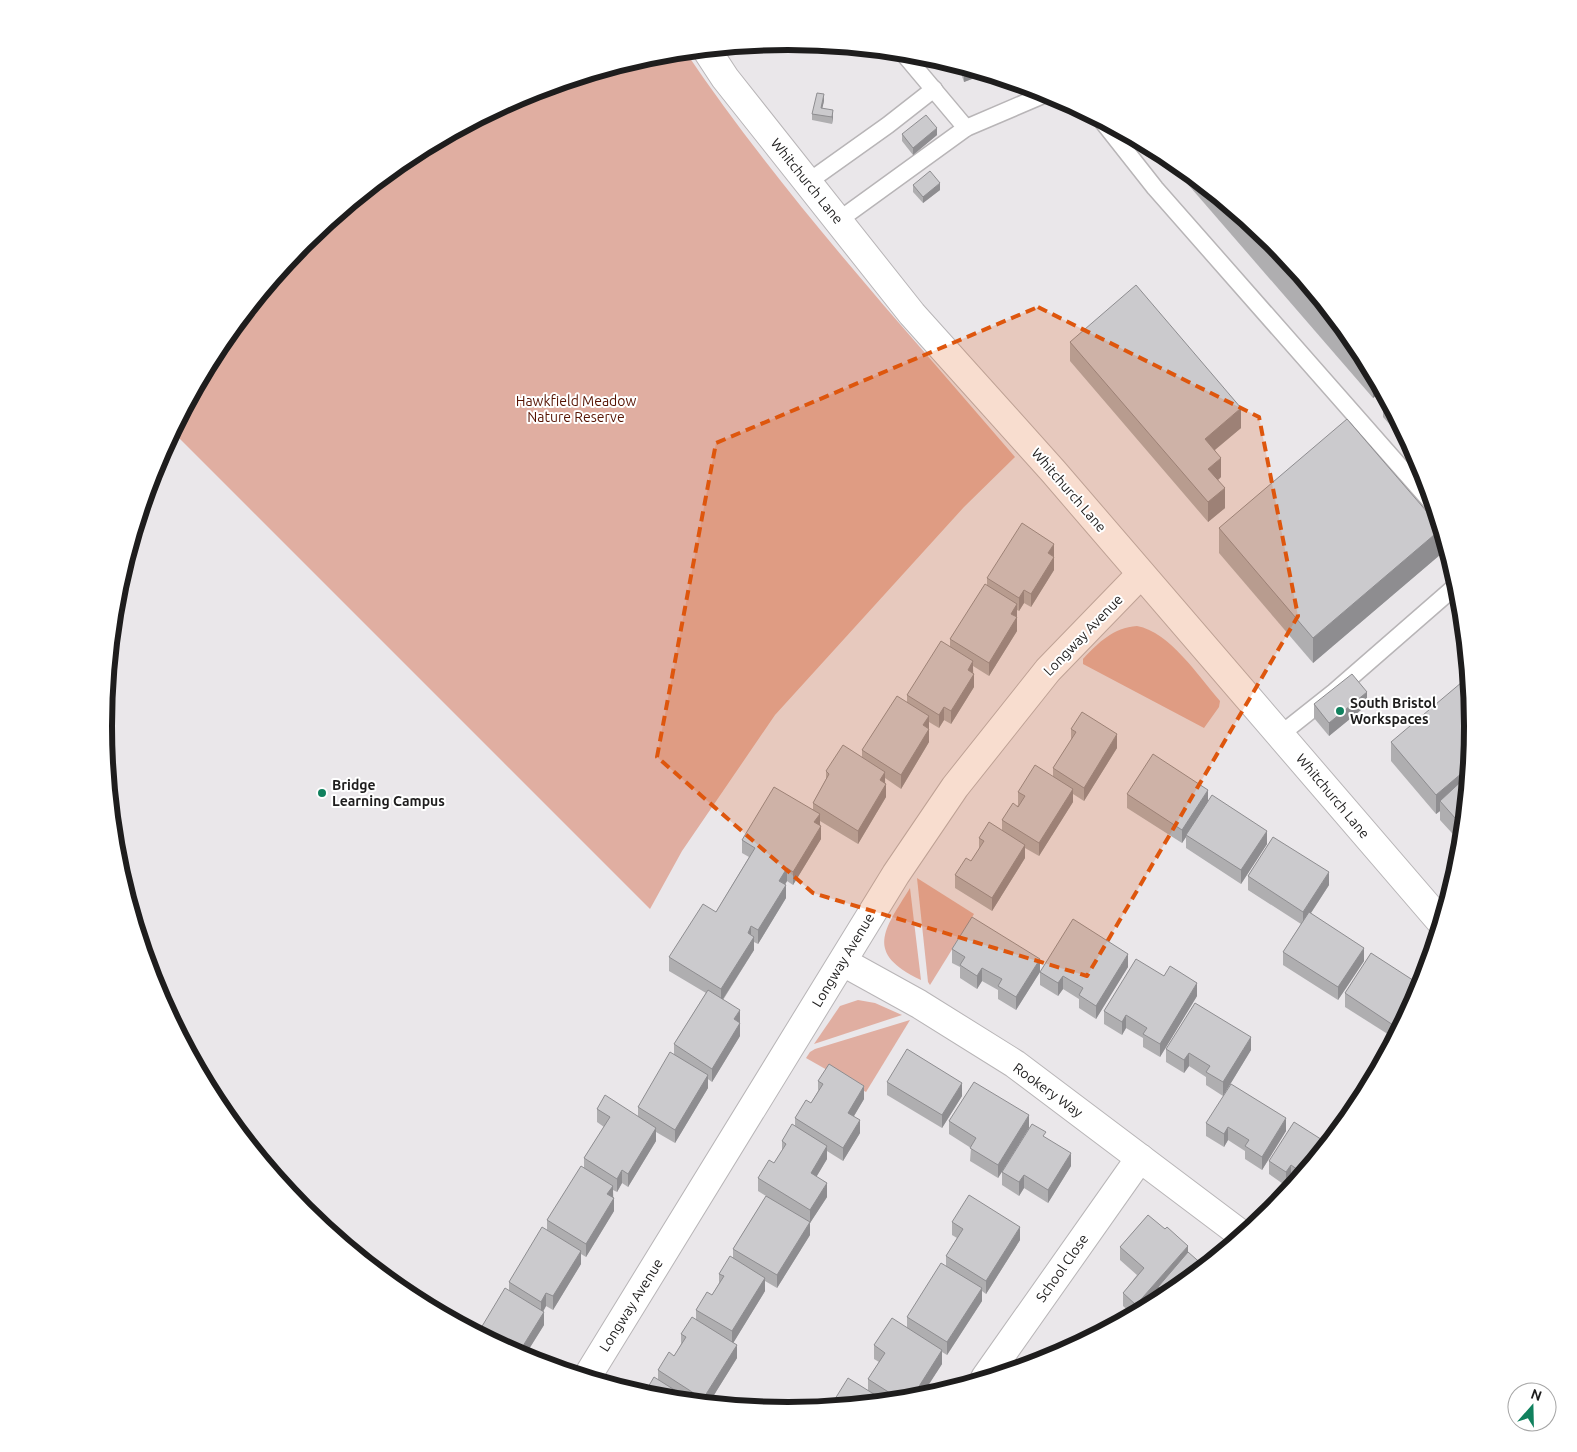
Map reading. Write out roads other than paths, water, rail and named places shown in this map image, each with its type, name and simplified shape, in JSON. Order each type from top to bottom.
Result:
[{"type":"street","name":"Whitchurch Lane","points":[[710,55],[725,78],[912,314],[1053,471],[1436,917]]},
{"type":"street","name":"Longway Avenue","points":[[590,1372],[896,874],[955,787],[1048,670],[1141,574]]},
{"type":"street","name":"Rookery Way","points":[[843,962],[919,1004],[1015,1064],[1237,1231]]},
{"type":"street","name":"School Close","points":[[990,1371],[1140,1158]]},
{"type":"lane","points":[[911,62],[966,128]]},
{"type":"lane","points":[[808,182],[888,125],[934,89]]},
{"type":"lane","points":[[839,220],[915,163],[966,128],[1036,97]]},
{"type":"lane","points":[[1112,133],[1155,188],[1423,492]]},
{"type":"lane","points":[[1281,734],[1334,692],[1451,590]]},
{"type":"place","name":"South Bristol Workspaces","points":[[1340,711]]},
{"type":"place","name":"Bridge Learning Campus","points":[[322,793]]},
{"type":"park label","name":"Hawkfield Meadow Nature Reserve","points":[[576,410]]}]
